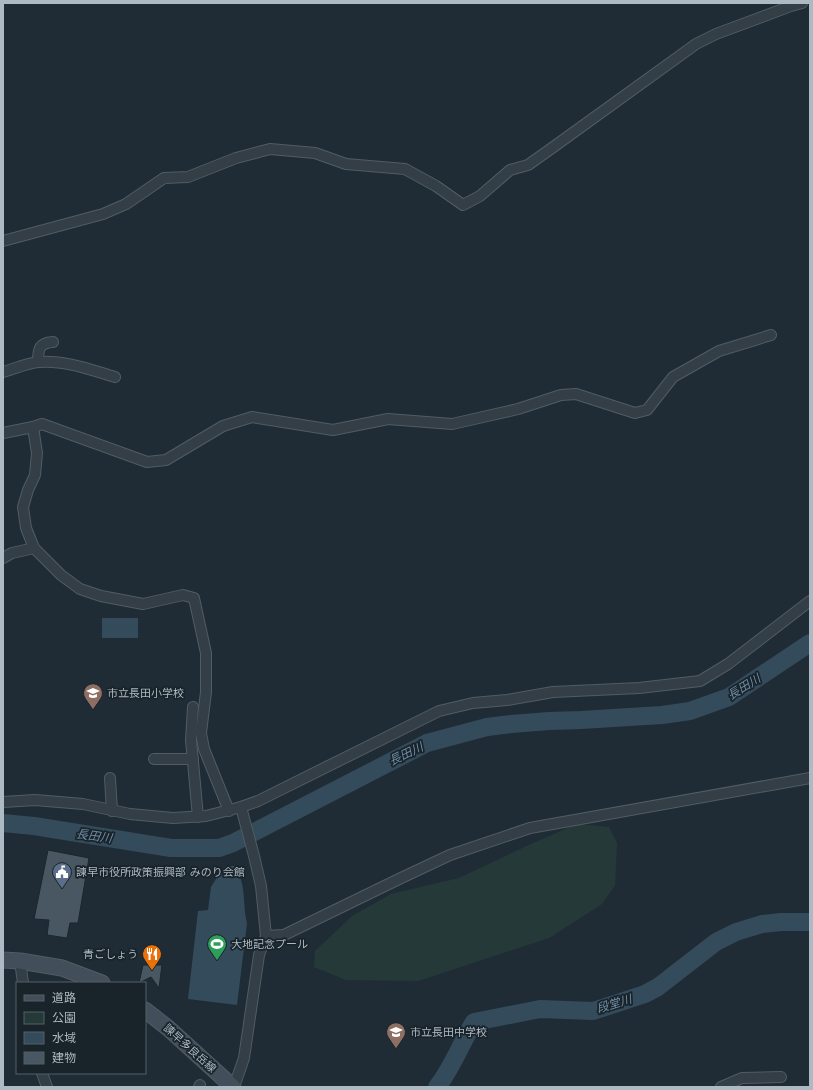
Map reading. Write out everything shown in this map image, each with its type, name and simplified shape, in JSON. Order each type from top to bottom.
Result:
[{"type":"main road","points":[[3,960],[20,960],[62,968],[99,982]]},
{"type":"main road","name":"諫早多良岳線","points":[[146,1011],[168,1028],[234,1087]]},
{"type":"street","points":[[3,241],[103,214],[126,204],[164,178],[188,177],[236,158],[270,149],[315,153],[346,164],[406,170],[436,186],[463,205],[480,196],[510,170],[528,165],[696,44],[716,34],[802,3]]},
{"type":"street","points":[[3,434],[42,424],[147,462],[166,460],[223,426],[252,417],[333,430],[388,419],[452,424],[518,409],[561,394],[576,394],[635,413],[647,410],[673,377],[719,351],[771,335]]},
{"type":"street","points":[[38,362],[38,352],[41,346],[46,342],[53,342]]},
{"type":"street","points":[[3,372],[38,362],[57,362],[115,377]]},
{"type":"street","points":[[33,427],[37,453],[35,475],[28,490],[23,507],[26,528],[34,548],[61,575],[80,589],[101,596],[143,604],[183,595],[194,598],[206,652],[206,692],[201,733],[204,749],[229,810]]},
{"type":"street","points":[[3,558],[34,548]]},
{"type":"street","points":[[3,802],[35,800],[83,804],[130,814],[173,818],[206,816],[229,810],[241,812],[258,801],[439,711],[473,703],[507,700],[553,692],[639,688],[700,681],[728,664],[810,601]]},
{"type":"street","points":[[193,707],[191,740],[198,817]]},
{"type":"street","points":[[154,759],[193,759]]},
{"type":"street","points":[[110,778],[112,810]]},
{"type":"street","points":[[266,936],[284,935],[450,855],[530,828],[810,778]]},
{"type":"street","points":[[234,1087],[244,1058],[259,955],[266,936],[260,886],[254,856],[241,812]]},
{"type":"street","points":[[20,960],[23,982]]},
{"type":"street","points":[[42,1074],[47,1087]]},
{"type":"street","points":[[721,1087],[742,1078],[781,1077]]},
{"type":"green space","points":[[577,824],[609,827],[617,843],[615,885],[602,904],[549,938],[418,981],[346,980],[314,967],[315,951],[352,916],[391,894],[459,878]]},
{"type":"water","points":[[102,618],[138,618],[138,638],[102,638]]},
{"type":"water","name":"大地記念プール","points":[[226,866],[235,866],[239,873],[243,887],[247,923],[237,1005],[188,999],[198,911],[208,910],[211,887]]},
{"type":"building","name":"諫早市役所政策振興部 みのり会館","points":[[48,850],[89,858],[78,923],[70,923],[67,938],[47,935],[49,920],[34,919]]},
{"type":"building","name":"青ごしょう","points":[[143,965],[162,965],[159,988],[151,977],[139,982]]},
{"type":"waterway","name":"長田川","points":[[3,823],[34,826],[171,848],[219,848],[233,843],[427,743],[487,727],[511,724],[662,715],[690,711],[729,697],[810,643]]},
{"type":"waterway","name":"段堂川","points":[[437,1087],[448,1071],[474,1022],[540,1009],[593,1011],[645,994],[658,987],[716,942],[736,932],[762,924],[781,922],[810,922]]},
{"type":"place","name":"市立長田小学校","points":[[93,710]]},
{"type":"place","name":"諫早市役所政策振興部 みのり会館","points":[[62,889]]},
{"type":"place","name":"大地記念プール","points":[[217,961]]},
{"type":"place","name":"青ごしょう","points":[[152,971]]},
{"type":"place","name":"市立長田中学校","points":[[396,1049]]}]
